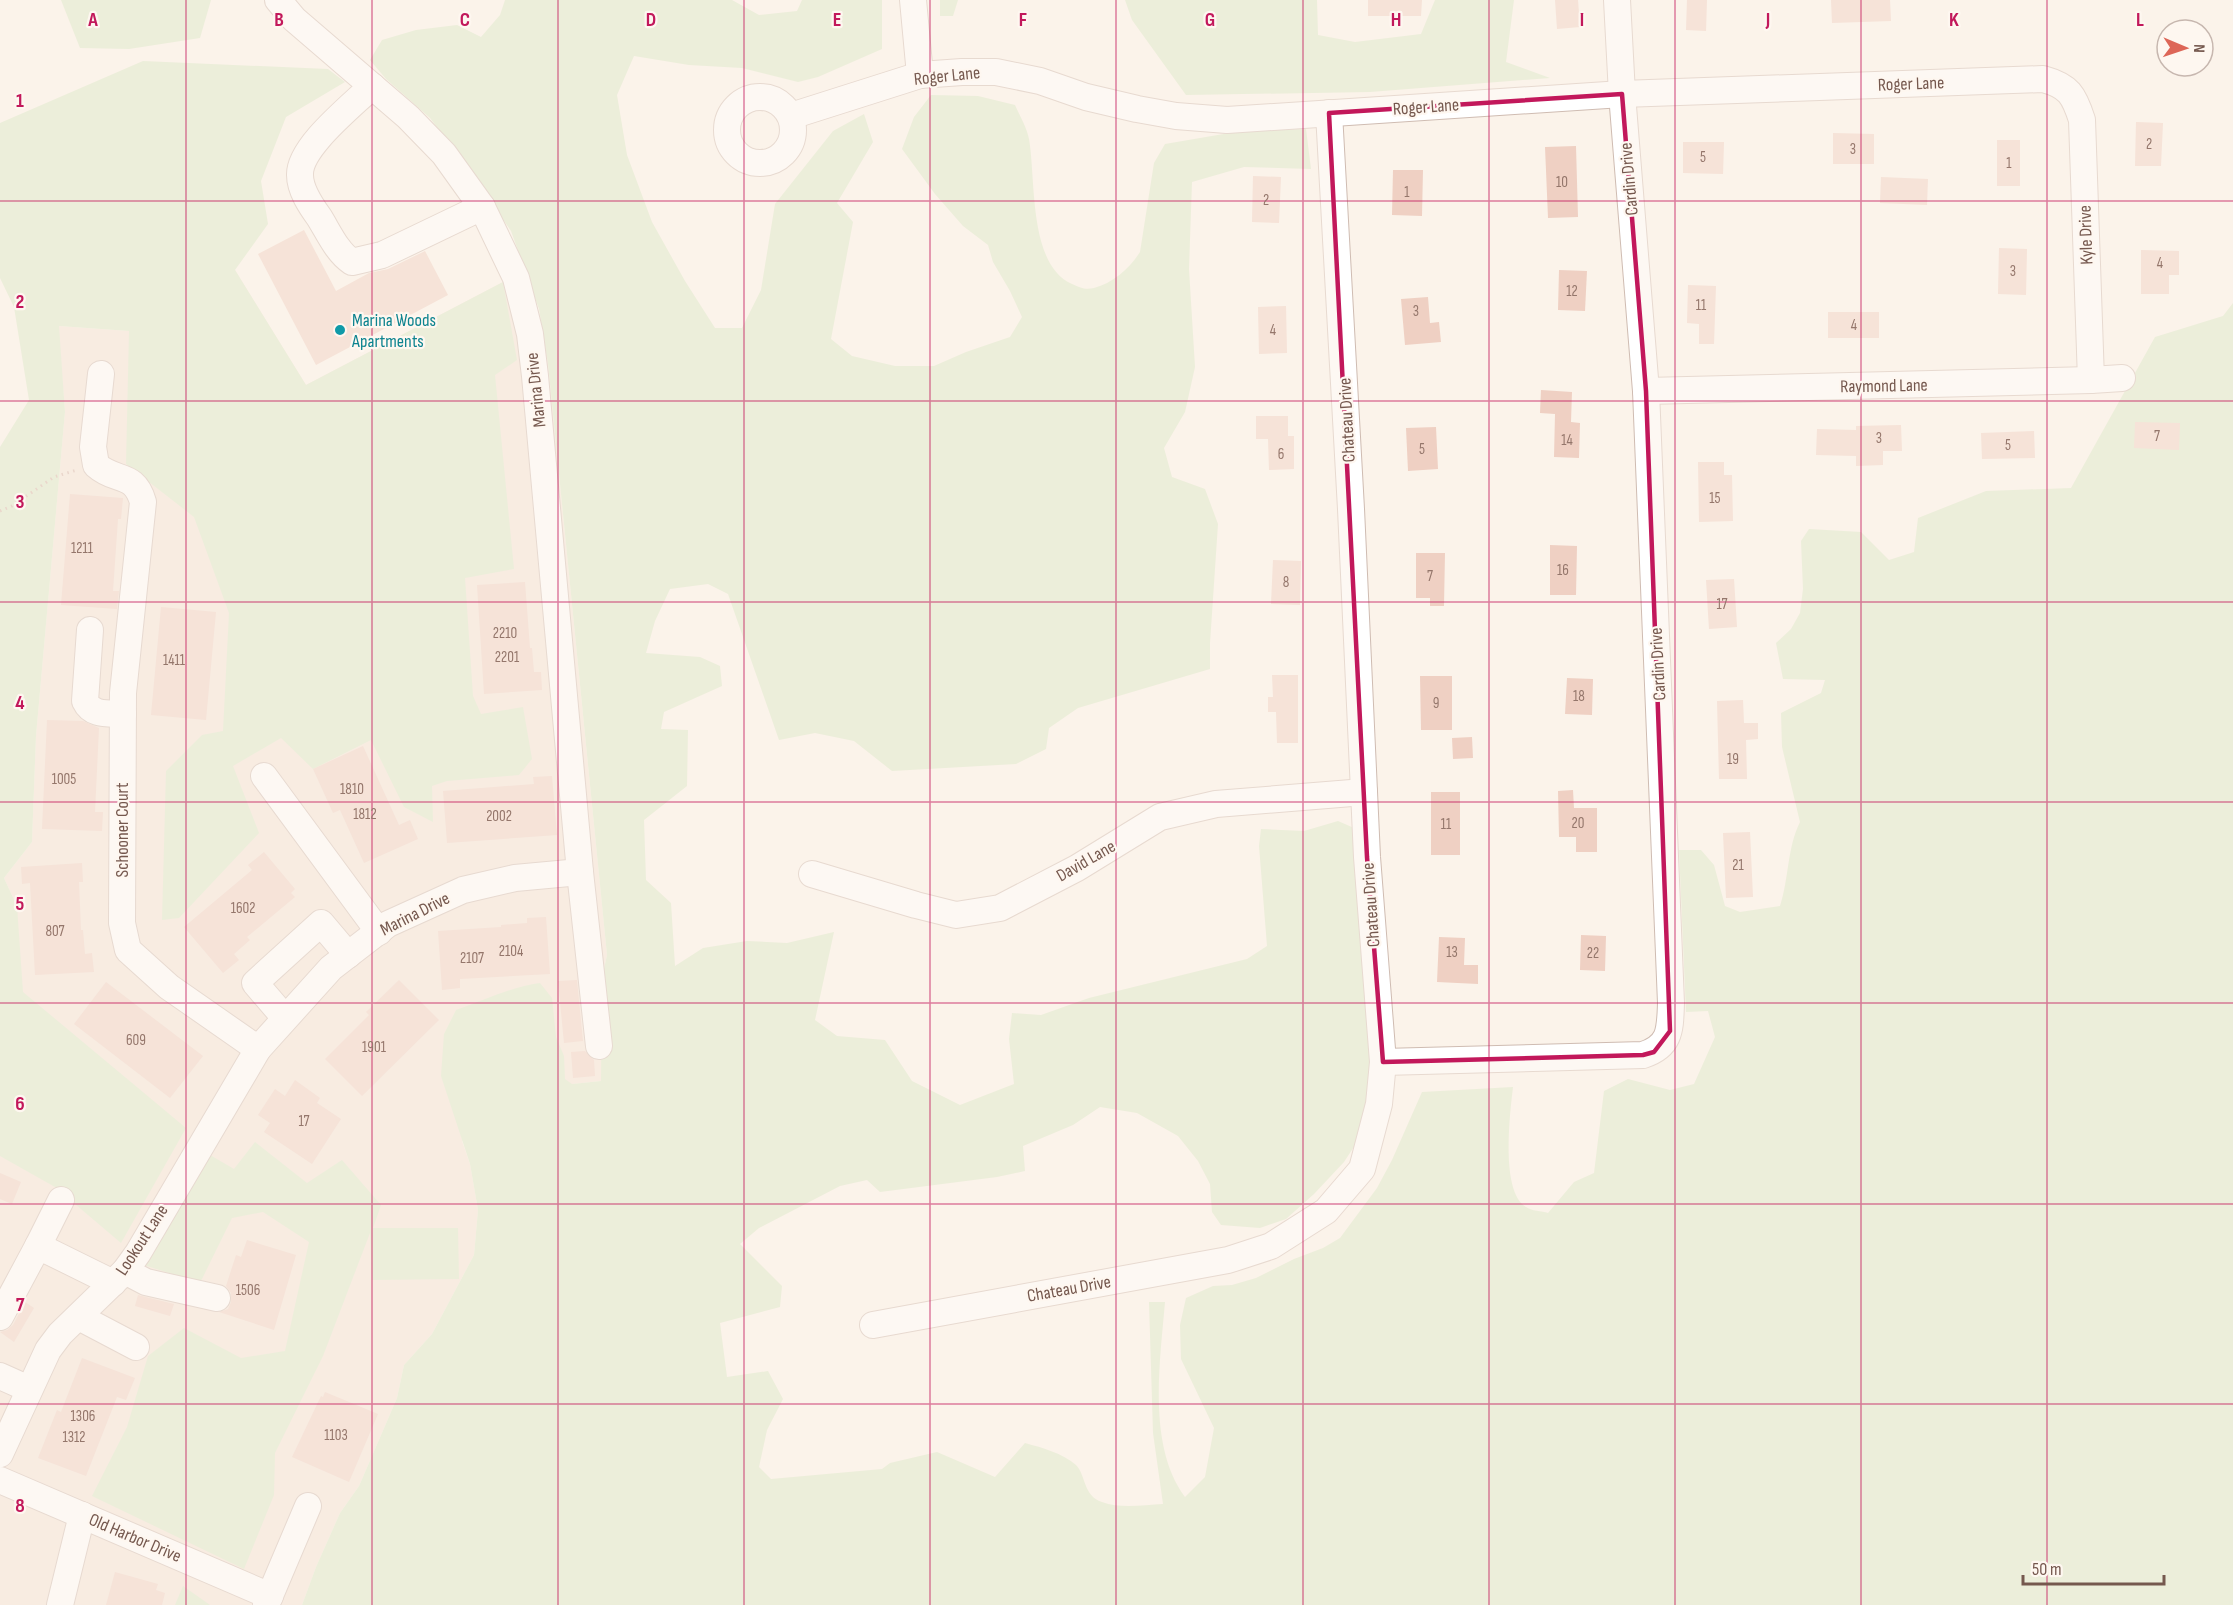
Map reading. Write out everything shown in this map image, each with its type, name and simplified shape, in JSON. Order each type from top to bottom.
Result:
[{"type":"street","name":"Marina Drive","points":[[278,0],[294,19],[408,117],[444,154],[482,207],[516,278],[530,334],[580,872],[599,1046]]},
{"type":"street","points":[[913,0],[920,75]]},
{"type":"street","name":"Cardin Drive","points":[[1383,1062],[1643,1055],[1654,1052],[1665,1042],[1670,1031],[1664,798],[1646,391],[1622,94],[1617,0]]},
{"type":"street","name":"Roger Lane","points":[[791,116],[920,75],[962,72],[996,72],[1040,81],[1137,109],[1194,118],[1227,120],[1622,94],[2043,79],[2057,83],[2070,92]]},
{"type":"street","points":[[372,86],[311,145],[302,161],[300,176],[303,190],[343,256],[352,262],[382,255],[482,207]]},
{"type":"street","name":"Kyle Drive","points":[[2070,92],[2082,120],[2091,381]]},
{"type":"street","name":"Chateau Drive","points":[[873,1325],[1228,1260],[1272,1246],[1326,1211],[1362,1169],[1379,1104],[1383,1062],[1364,792],[1352,509],[1329,113]]},
{"type":"street","points":[[96,465],[93,447],[101,374]]},
{"type":"street","name":"Raymond Lane","points":[[1646,391],[2091,381],[2122,378]]},
{"type":"street","name":"Schooner Court","points":[[96,465],[111,476],[126,479],[135,484],[141,493],[143,502],[123,693],[122,923],[128,950],[170,987],[258,1049]]},
{"type":"street","points":[[90,630],[85,701],[88,707],[95,712],[123,714]]},
{"type":"street","points":[[264,776],[379,932]]},
{"type":"street","name":"David Lane","points":[[812,874],[956,915],[1000,908],[1077,868],[1160,817],[1216,804],[1364,792]]},
{"type":"street","name":"Marina Drive","points":[[258,1049],[331,968],[388,924],[463,890],[515,878],[580,872]]},
{"type":"street","points":[[285,1018],[255,983],[321,923],[348,955]]},
{"type":"street","name":"Lookout Lane","points":[[0,1454],[48,1350],[60,1334],[119,1277],[138,1253],[258,1049]]},
{"type":"street","points":[[0,1317],[61,1200]]},
{"type":"street","points":[[38,1246],[119,1277],[217,1298]]},
{"type":"street","points":[[79,1317],[136,1347]]},
{"type":"street","points":[[0,1376],[29,1389]]},
{"type":"street","name":"Old Harbor Drive","points":[[0,1480],[268,1600],[308,1506]]},
{"type":"street","points":[[60,1605],[82,1515]]},
{"type":"path","points":[[0,511],[12,506],[54,477],[96,465]]},
{"type":"highlighted area","points":[[1622,94],[1646,391],[1670,1031],[1654,1052],[1643,1055],[1383,1062],[1367,857],[1329,113]]},
{"type":"shaded area","points":[[235,270],[306,385],[503,282],[516,278],[525,270],[540,315],[548,364],[607,955],[602,978],[611,1045],[601,1081],[572,1084],[462,1141],[470,1164],[478,1210],[474,1255],[432,1334],[404,1365],[397,1398],[359,1486],[340,1513],[302,1605],[0,1605],[0,1066],[17,906],[4,878],[32,842],[36,736],[65,412],[58,326],[129,331]]},
{"type":"green space","points":[[61,0],[211,0],[200,38],[129,49],[80,48]]},
{"type":"green space","points":[[505,0],[732,0],[759,15],[797,11],[802,0],[882,0],[882,49],[818,77],[798,82],[742,68],[689,65],[634,56],[617,95],[627,155],[652,222],[715,328],[742,328],[761,290],[775,204],[833,131],[864,114],[873,142],[837,203],[853,222],[831,339],[852,356],[895,366],[934,366],[1010,337],[1022,317],[993,262],[988,245],[963,226],[935,194],[902,149],[914,117],[931,95],[978,96],[1015,105],[1029,139],[1037,219],[1048,259],[1058,274],[1072,284],[1085,289],[1101,286],[1114,279],[1126,270],[1140,252],[1154,163],[1165,144],[1241,131],[1306,129],[1311,169],[1244,167],[1192,182],[1189,269],[1195,367],[1185,412],[1164,448],[1172,477],[1205,489],[1218,524],[1210,669],[1078,708],[1049,728],[1046,749],[1016,764],[892,771],[854,741],[815,733],[779,740],[728,594],[708,584],[670,589],[655,621],[646,653],[700,657],[720,666],[722,686],[664,712],[661,729],[688,730],[687,786],[644,820],[646,880],[671,903],[675,966],[703,948],[747,941],[787,943],[834,932],[815,1020],[837,1036],[885,1040],[912,1081],[960,1105],[1014,1084],[1009,1039],[1012,1013],[1041,1015],[1089,998],[1247,959],[1267,946],[1259,846],[1261,829],[1304,831],[1338,821],[1354,828],[1370,1045],[1368,1104],[1363,1133],[1344,1162],[1286,1219],[1260,1228],[1221,1225],[1212,1212],[1210,1184],[1198,1161],[1178,1136],[1137,1113],[1100,1107],[1073,1125],[1023,1146],[1025,1171],[997,1177],[880,1192],[867,1180],[840,1186],[759,1228],[740,1244],[782,1286],[780,1307],[720,1323],[727,1377],[768,1371],[783,1399],[767,1430],[759,1467],[771,1479],[882,1469],[890,1463],[937,1452],[995,1477],[1025,1443],[1071,1461],[1079,1469],[1091,1495],[1102,1502],[1124,1506],[1163,1504],[1153,1433],[1149,1302],[1165,1302],[1159,1377],[1161,1429],[1165,1453],[1173,1476],[1185,1497],[1205,1477],[1214,1428],[1181,1359],[1180,1325],[1186,1298],[1213,1286],[1232,1285],[1256,1278],[1340,1238],[1377,1188],[1422,1092],[1513,1087],[1509,1151],[1513,1186],[1518,1199],[1526,1207],[1548,1213],[1574,1182],[1594,1173],[1604,1091],[1628,1079],[1670,1090],[1694,1084],[1715,1037],[1708,1011],[1686,1012],[1679,850],[1701,850],[1714,865],[1725,906],[1740,912],[1780,906],[1793,842],[1800,822],[1782,747],[1781,713],[1821,693],[1825,680],[1783,679],[1776,643],[1791,629],[1800,613],[1803,589],[1801,541],[1809,529],[1861,532],[1889,560],[1914,552],[1918,518],[1986,491],[2071,488],[2155,337],[2223,316],[2233,303],[2233,1605],[302,1605],[340,1513],[359,1486],[397,1398],[404,1365],[432,1334],[474,1255],[478,1210],[470,1164],[441,1076],[444,1034],[456,1010],[509,990],[540,983],[552,998],[556,1037],[564,1056],[565,1079],[572,1084],[601,1081],[602,978],[607,955],[548,364],[539,309],[511,231],[430,118],[386,79],[370,60],[382,40],[416,30],[457,25],[481,37],[500,15]]},
{"type":"green space","points":[[940,0],[958,0],[953,16],[940,16]]},
{"type":"green space","points":[[1125,0],[1317,0],[1318,35],[1355,42],[1421,34],[1435,0],[1514,0],[1506,62],[1550,78],[1370,92],[1186,95],[1132,20]]},
{"type":"green space","points":[[143,61],[328,69],[345,82],[286,117],[261,181],[268,224],[235,270],[306,385],[503,282],[517,360],[495,375],[514,569],[465,578],[473,696],[481,714],[523,707],[532,759],[519,775],[447,781],[432,786],[433,822],[404,807],[371,740],[313,769],[281,738],[233,766],[259,833],[179,918],[162,920],[166,771],[202,735],[223,731],[229,613],[194,517],[126,464],[129,331],[59,326],[65,412],[36,736],[32,842],[4,878],[17,906],[23,992],[186,1128],[121,1243],[55,1187],[0,1156],[0,447],[29,400],[14,307],[0,278],[0,123]]},
{"type":"green space","points":[[255,1142],[307,1183],[342,1160],[381,1205],[373,1228],[458,1228],[459,1279],[372,1280],[370,1233],[323,1356],[275,1453],[274,1495],[244,1569],[92,1496],[127,1427],[148,1356],[184,1328],[241,1358],[285,1351],[309,1242],[263,1212],[232,1218],[200,1283],[144,1265],[210,1155],[234,1169]]},
{"type":"green space","points":[[183,1586],[210,1605],[175,1605]]},
{"type":"building","points":[[1368,0],[1422,0],[1421,16],[1368,16]]},
{"type":"building","points":[[1555,0],[1578,0],[1580,27],[1557,29]]},
{"type":"building","points":[[1687,0],[1707,0],[1706,31],[1686,30]]},
{"type":"building","points":[[1831,0],[1890,0],[1891,21],[1832,23]]},
{"type":"building","points":[[2136,122],[2163,123],[2161,166],[2135,166]]},
{"type":"building","points":[[1833,133],[1874,134],[1874,164],[1833,164]]},
{"type":"building","points":[[1997,140],[2020,140],[2020,186],[1997,186]]},
{"type":"building","points":[[1683,142],[1724,142],[1723,174],[1683,173]]},
{"type":"building","points":[[1576,146],[1578,217],[1548,218],[1545,147]]},
{"type":"building","points":[[1393,170],[1423,170],[1422,216],[1392,215]]},
{"type":"building","points":[[1253,176],[1281,177],[1279,223],[1252,222]]},
{"type":"building","points":[[1881,177],[1928,179],[1927,205],[1880,203]]},
{"type":"building","name":"Marina Woods Apartments","points":[[304,230],[336,291],[369,273],[388,269],[425,251],[448,295],[316,365],[258,254]]},
{"type":"building","points":[[1999,248],[2027,249],[2026,295],[1998,294]]},
{"type":"building","points":[[2141,250],[2179,251],[2179,275],[2169,275],[2169,294],[2141,294]]},
{"type":"building","points":[[1559,270],[1587,271],[1585,311],[1558,310]]},
{"type":"building","points":[[1688,285],[1716,286],[1714,344],[1699,344],[1699,324],[1687,323]]},
{"type":"building","points":[[1428,297],[1430,323],[1439,322],[1441,342],[1405,345],[1401,299]]},
{"type":"building","points":[[1286,306],[1287,353],[1259,354],[1258,307]]},
{"type":"building","points":[[1828,312],[1879,312],[1879,338],[1828,338]]},
{"type":"building","points":[[1541,390],[1572,392],[1571,422],[1580,423],[1579,458],[1554,457],[1555,414],[1540,413]]},
{"type":"building","points":[[1256,416],[1288,416],[1288,436],[1294,436],[1294,469],[1269,470],[1268,439],[1256,439]]},
{"type":"building","points":[[2135,422],[2180,423],[2179,450],[2134,448]]},
{"type":"building","points":[[1901,425],[1902,451],[1883,451],[1883,465],[1856,466],[1856,456],[1816,455],[1817,429],[1856,430],[1856,426]]},
{"type":"building","points":[[1436,427],[1438,469],[1408,471],[1406,428]]},
{"type":"building","points":[[2034,431],[2035,458],[1982,459],[1981,433]]},
{"type":"building","points":[[1698,462],[1724,462],[1724,475],[1732,475],[1733,521],[1699,522]]},
{"type":"building","points":[[70,494],[123,498],[121,519],[118,519],[113,591],[119,591],[117,609],[61,605]]},
{"type":"building","points":[[1550,545],[1577,546],[1576,595],[1550,595]]},
{"type":"building","points":[[1416,553],[1445,553],[1444,606],[1430,606],[1430,598],[1416,598]]},
{"type":"building","points":[[1273,560],[1301,561],[1300,605],[1271,604]]},
{"type":"building","points":[[1734,579],[1737,627],[1709,629],[1706,580]]},
{"type":"building","points":[[525,582],[530,648],[532,648],[534,672],[541,672],[542,690],[484,694],[477,585]]},
{"type":"building","points":[[161,607],[216,612],[206,720],[151,715]]},
{"type":"building","points":[[1272,675],[1298,675],[1298,743],[1277,743],[1276,712],[1268,712],[1268,697],[1273,697]]},
{"type":"building","points":[[1420,676],[1452,676],[1452,730],[1421,730]]},
{"type":"building","points":[[1567,678],[1593,679],[1592,715],[1565,714]]},
{"type":"building","points":[[1743,700],[1744,723],[1758,723],[1758,739],[1746,740],[1747,779],[1719,779],[1717,701]]},
{"type":"building","points":[[47,720],[83,721],[99,728],[95,812],[103,812],[102,831],[42,829]]},
{"type":"building","points":[[1472,737],[1473,758],[1453,759],[1452,738]]},
{"type":"building","points":[[363,746],[399,825],[410,820],[418,839],[364,863],[340,810],[333,813],[313,769]]},
{"type":"building","points":[[552,776],[557,835],[447,843],[443,791],[534,784],[533,777]]},
{"type":"building","points":[[1573,790],[1574,808],[1597,808],[1597,852],[1576,852],[1576,837],[1559,837],[1558,791]]},
{"type":"building","points":[[1431,792],[1460,792],[1460,855],[1431,855]]},
{"type":"building","points":[[1750,832],[1753,897],[1726,898],[1723,833]]},
{"type":"building","points":[[264,852],[295,889],[291,893],[295,897],[247,937],[250,940],[234,954],[239,960],[223,973],[184,927],[252,870],[248,865]]},
{"type":"building","points":[[82,863],[83,882],[79,882],[81,930],[83,930],[85,954],[92,953],[94,972],[35,975],[30,883],[22,884],[21,867]]},
{"type":"building","points":[[546,917],[550,974],[460,979],[460,988],[442,990],[438,931],[501,927],[501,925],[527,923],[527,918]]},
{"type":"building","points":[[1581,935],[1606,936],[1605,971],[1580,970]]},
{"type":"building","points":[[1439,937],[1465,938],[1464,965],[1478,965],[1478,984],[1437,982]]},
{"type":"building","points":[[399,980],[439,1020],[362,1096],[325,1059],[369,1015],[366,1012]]},
{"type":"building","points":[[577,980],[583,1041],[564,1043],[558,981]]},
{"type":"building","points":[[106,982],[203,1056],[170,1098],[74,1024]]},
{"type":"building","points":[[585,1051],[594,1060],[595,1076],[573,1078],[571,1052]]},
{"type":"building","points":[[295,1080],[320,1098],[317,1103],[341,1119],[312,1164],[264,1132],[270,1123],[258,1115],[275,1089],[285,1096]]},
{"type":"building","points":[[0,1173],[21,1182],[12,1204],[0,1199]]},
{"type":"building","points":[[247,1240],[296,1255],[274,1330],[219,1312],[228,1309],[231,1302],[231,1293],[226,1286],[236,1255],[241,1257]]},
{"type":"building","points":[[138,1295],[174,1304],[170,1316],[135,1306]]},
{"type":"building","points":[[25,1302],[34,1308],[14,1342],[0,1332],[13,1325]]},
{"type":"building","points":[[82,1358],[135,1378],[126,1400],[117,1397],[86,1476],[38,1458],[57,1410],[61,1412]]},
{"type":"building","points":[[325,1392],[378,1414],[349,1482],[292,1457]]},
{"type":"building","points":[[115,1572],[158,1584],[156,1590],[165,1593],[162,1605],[106,1605]]},
{"type":"place","name":"Marina Woods Apartments","points":[[340,330]]}]
